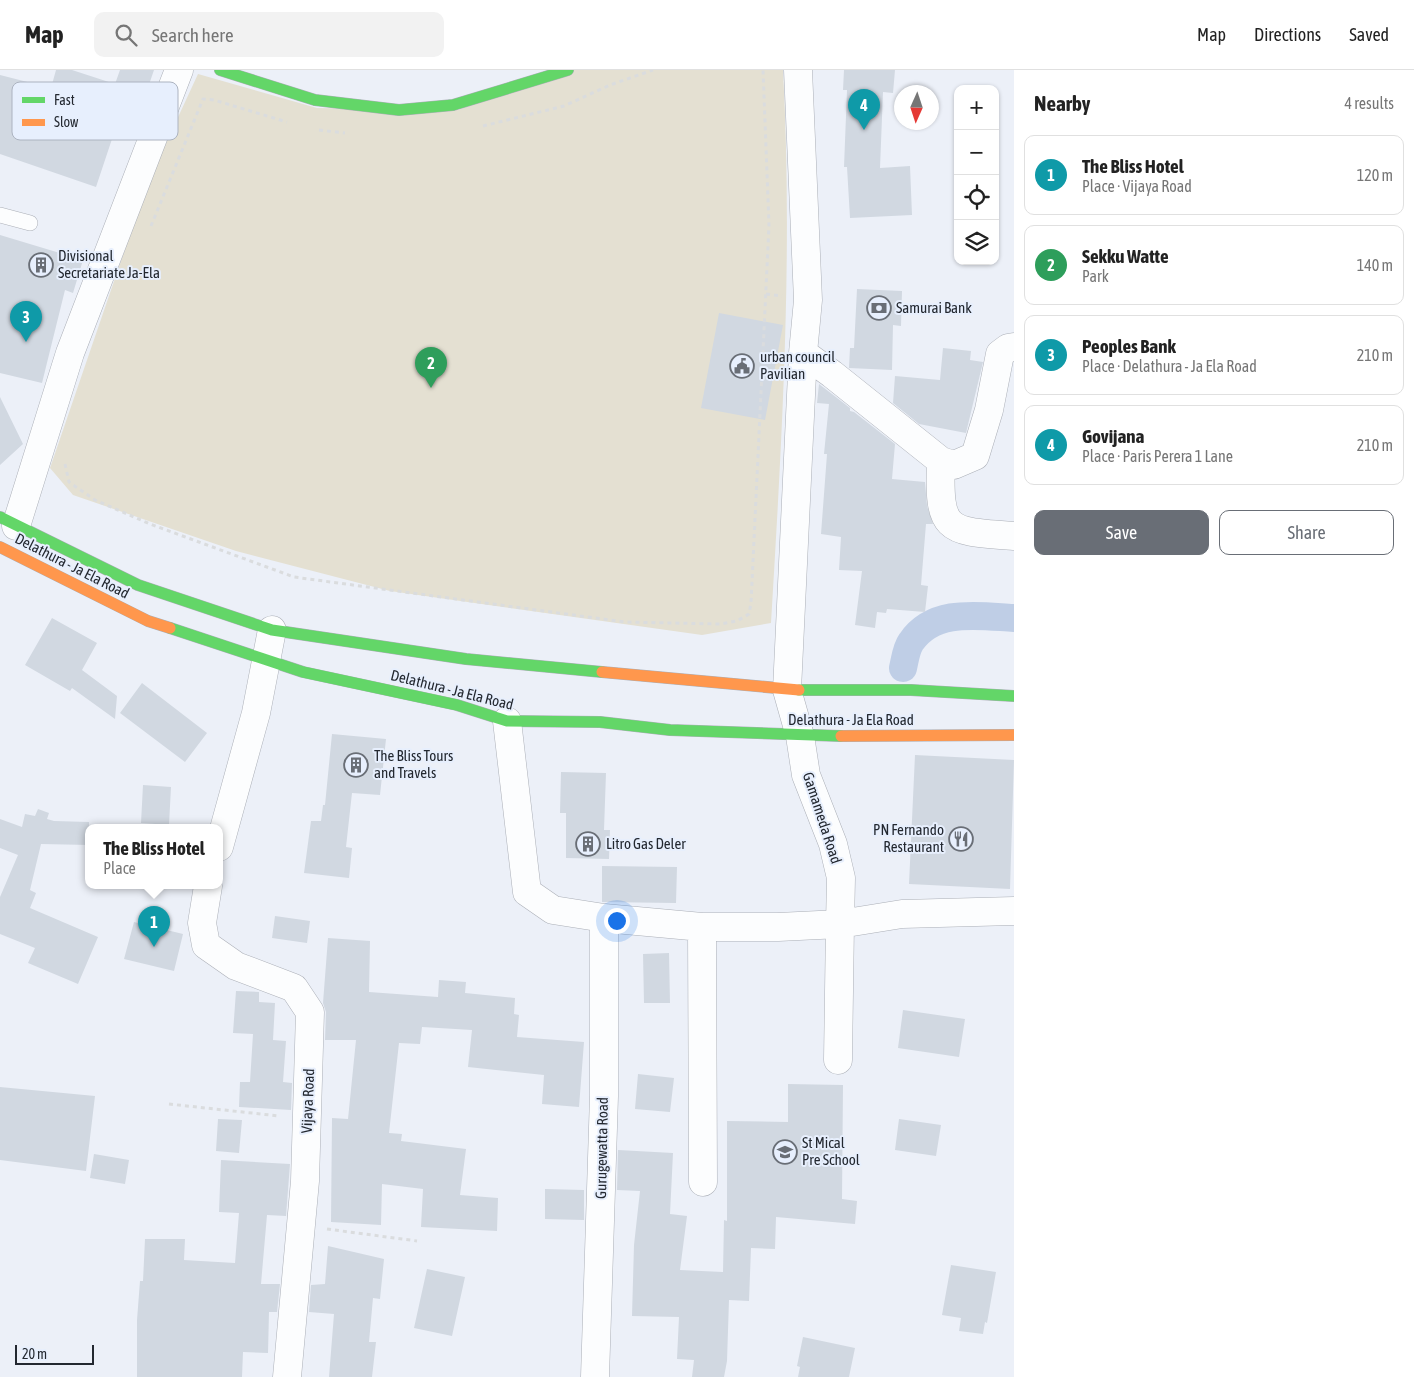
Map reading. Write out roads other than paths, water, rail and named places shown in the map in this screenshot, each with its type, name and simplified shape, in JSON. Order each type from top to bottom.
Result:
[{"type":"main road","points":[[220,70],[315,100],[399,110],[454,105],[568,70]]},
{"type":"main road","name":"Delathura - Ja Ela Road","points":[[5,530],[138,585],[231,618],[272,630],[337,638],[466,659],[787,690],[911,690],[1014,696]]},
{"type":"main road","name":"Delathura - Ja Ela Road","points":[[5,530],[148,621],[303,672],[457,705],[507,721],[600,722],[670,730],[800,736],[1014,735]]},
{"type":"street","points":[[174,82],[179,70]]},
{"type":"street","name":"Gamameda Road","points":[[798,70],[808,300],[803,353],[787,690],[800,736],[806,775],[833,844],[841,878],[838,1060]]},
{"type":"street","points":[[5,530],[70,353],[152,140]]},
{"type":"street","points":[[803,353],[941,461],[954,465],[975,456],[987,419],[1000,354],[1008,348],[1014,347]]},
{"type":"street","points":[[941,461],[942,509],[946,521],[966,532],[1014,536]]},
{"type":"street","points":[[223,833],[256,713],[272,630]]},
{"type":"street","points":[[507,721],[527,892],[553,910],[604,918],[702,927],[778,927],[840,924],[902,914],[1014,912]]},
{"type":"street","name":"Vijaya Road","points":[[208,889],[202,923],[206,945],[236,966],[294,988],[310,1012],[301,1226],[287,1377]]},
{"type":"street","name":"Gurugewatta Road","points":[[595,1377],[604,1096],[604,918]]},
{"type":"street","points":[[702,927],[703,1182]]},
{"type":"lane","points":[[0,215],[30,223]]},
{"type":"waterway","points":[[903,668],[909,645],[921,631],[932,624],[958,616],[1014,618]]},
{"type":"place","name":"Govijana","points":[[864,130]]},
{"type":"place","name":"Divisional Secretariate Ja-Ela","points":[[41,265]]},
{"type":"place","name":"Samurai Bank","points":[[879,308]]},
{"type":"place","name":"Peoples Bank","points":[[26,342]]},
{"type":"place","name":"urban council Pavilian","points":[[742,366]]},
{"type":"place","name":"Sekku Watte","points":[[431,388]]},
{"type":"place","name":"The Bliss Tours and Travels","points":[[356,765]]},
{"type":"place","name":"PN Fernando Restaurant","points":[[961,839]]},
{"type":"place","name":"Litro Gas Deler","points":[[588,844]]},
{"type":"place","name":"The Bliss Hotel","points":[[154,947]]},
{"type":"place","name":"St Mical Pre School","points":[[785,1152]]}]
